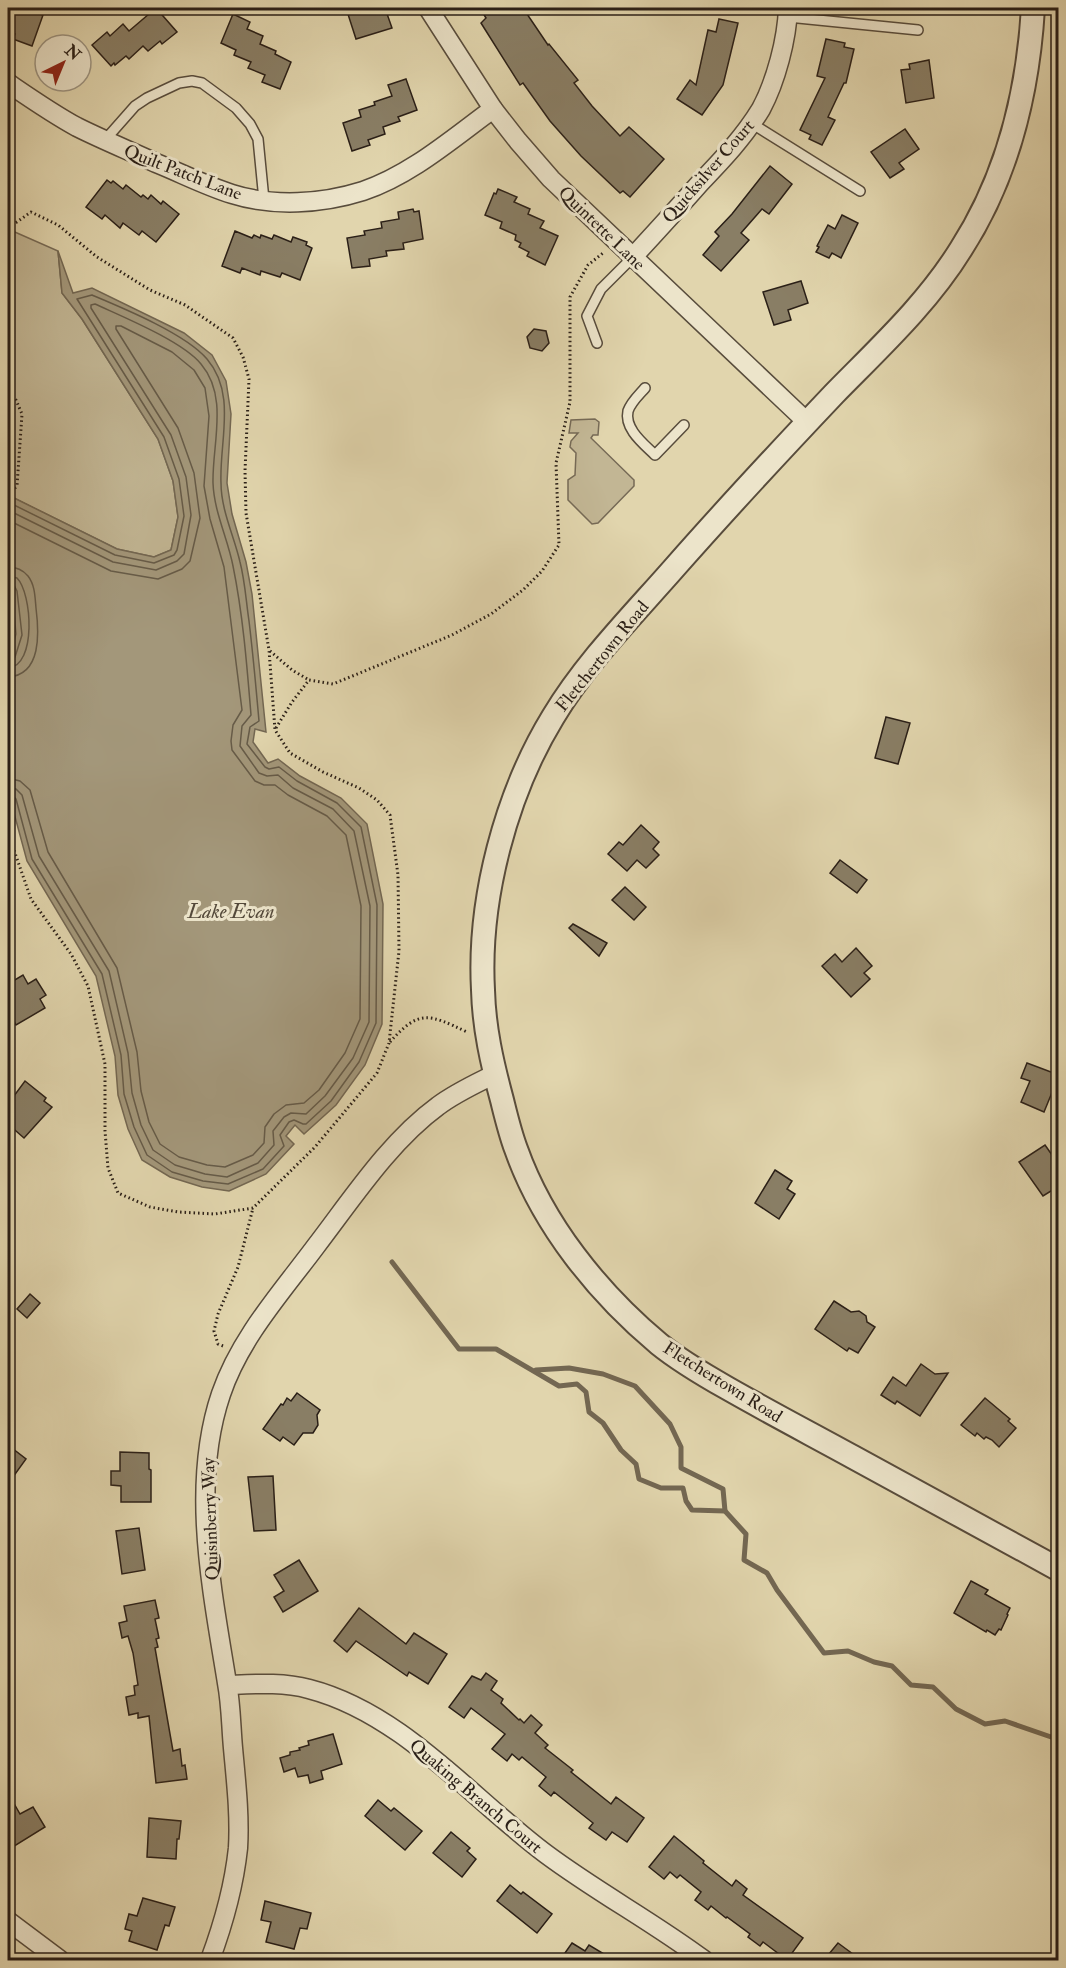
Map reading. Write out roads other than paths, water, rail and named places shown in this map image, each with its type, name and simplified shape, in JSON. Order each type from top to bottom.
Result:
[{"type":"street","name":"Quintette Lane","points":[[428,8],[494,109],[551,179],[807,422]]},
{"type":"street","name":"Fletchertown Road","points":[[1034,8],[1027,71],[1016,124],[998,177],[977,222],[944,275],[913,312],[721,515],[580,676],[553,716],[537,747],[508,817],[491,881],[483,938],[482,980],[487,1042],[516,1150],[536,1194],[559,1233],[601,1287],[628,1315],[662,1346],[702,1374],[781,1420],[1059,1569]]},
{"type":"street","name":"Quicksilver Court","points":[[632,258],[734,147],[762,107],[773,81],[788,12]]},
{"type":"street","name":"Quilt Patch Lane","points":[[8,83],[77,126],[105,140],[233,194],[264,200],[312,201],[363,190],[394,178],[494,109]]},
{"type":"street","name":"Quisinberry Way","points":[[210,1960],[225,1914],[238,1848],[238,1814],[228,1685],[209,1563],[206,1492],[207,1456],[221,1394],[231,1366],[251,1332],[374,1170],[402,1138],[438,1106],[495,1074]]},
{"type":"street","name":"Quaking Branch Court","points":[[228,1685],[274,1684],[307,1688],[337,1697],[359,1707],[410,1741],[547,1855],[704,1960]]},
{"type":"street","points":[[8,1921],[60,1960]]},
{"type":"lane","points":[[788,12],[918,30]]},
{"type":"lane","points":[[105,140],[135,106],[147,98],[179,83],[202,82],[236,108],[250,124],[258,139],[264,200]]},
{"type":"lane","points":[[751,123],[860,191]]},
{"type":"lane","points":[[597,343],[587,316],[601,289],[632,258]]},
{"type":"lane","points":[[645,388],[627,413],[631,429],[655,455],[684,424]]},
{"type":"water","name":"Lake Evan","points":[[58,251],[73,293],[92,288],[184,333],[212,355],[226,381],[231,414],[227,483],[232,514],[246,562],[252,594],[266,732],[255,729],[253,742],[268,763],[278,759],[300,776],[341,798],[367,824],[383,904],[382,1024],[365,1065],[336,1105],[304,1134],[295,1125],[286,1136],[294,1144],[266,1174],[229,1191],[202,1187],[170,1177],[142,1160],[128,1129],[118,1095],[115,1056],[96,976],[27,861],[8,791],[8,662],[16,634],[12,593],[8,584],[8,495],[117,549],[154,557],[171,550],[178,517],[173,481],[158,439],[82,319],[62,293]]},
{"type":"waterway","points":[[392,1262],[459,1349],[496,1349],[559,1386],[577,1384],[586,1392],[589,1412],[603,1423],[621,1450],[636,1464],[639,1479],[661,1488],[683,1488],[686,1501],[692,1510],[725,1511],[746,1534],[744,1560],[767,1573],[824,1653],[848,1651],[874,1662],[892,1666],[911,1685],[933,1687],[956,1709],[985,1724],[1005,1721],[1054,1738],[1058,1737]]},
{"type":"waterway","points":[[536,1370],[569,1368],[603,1374],[635,1386],[670,1424],[681,1447],[681,1468],[723,1489],[725,1511]]}]
